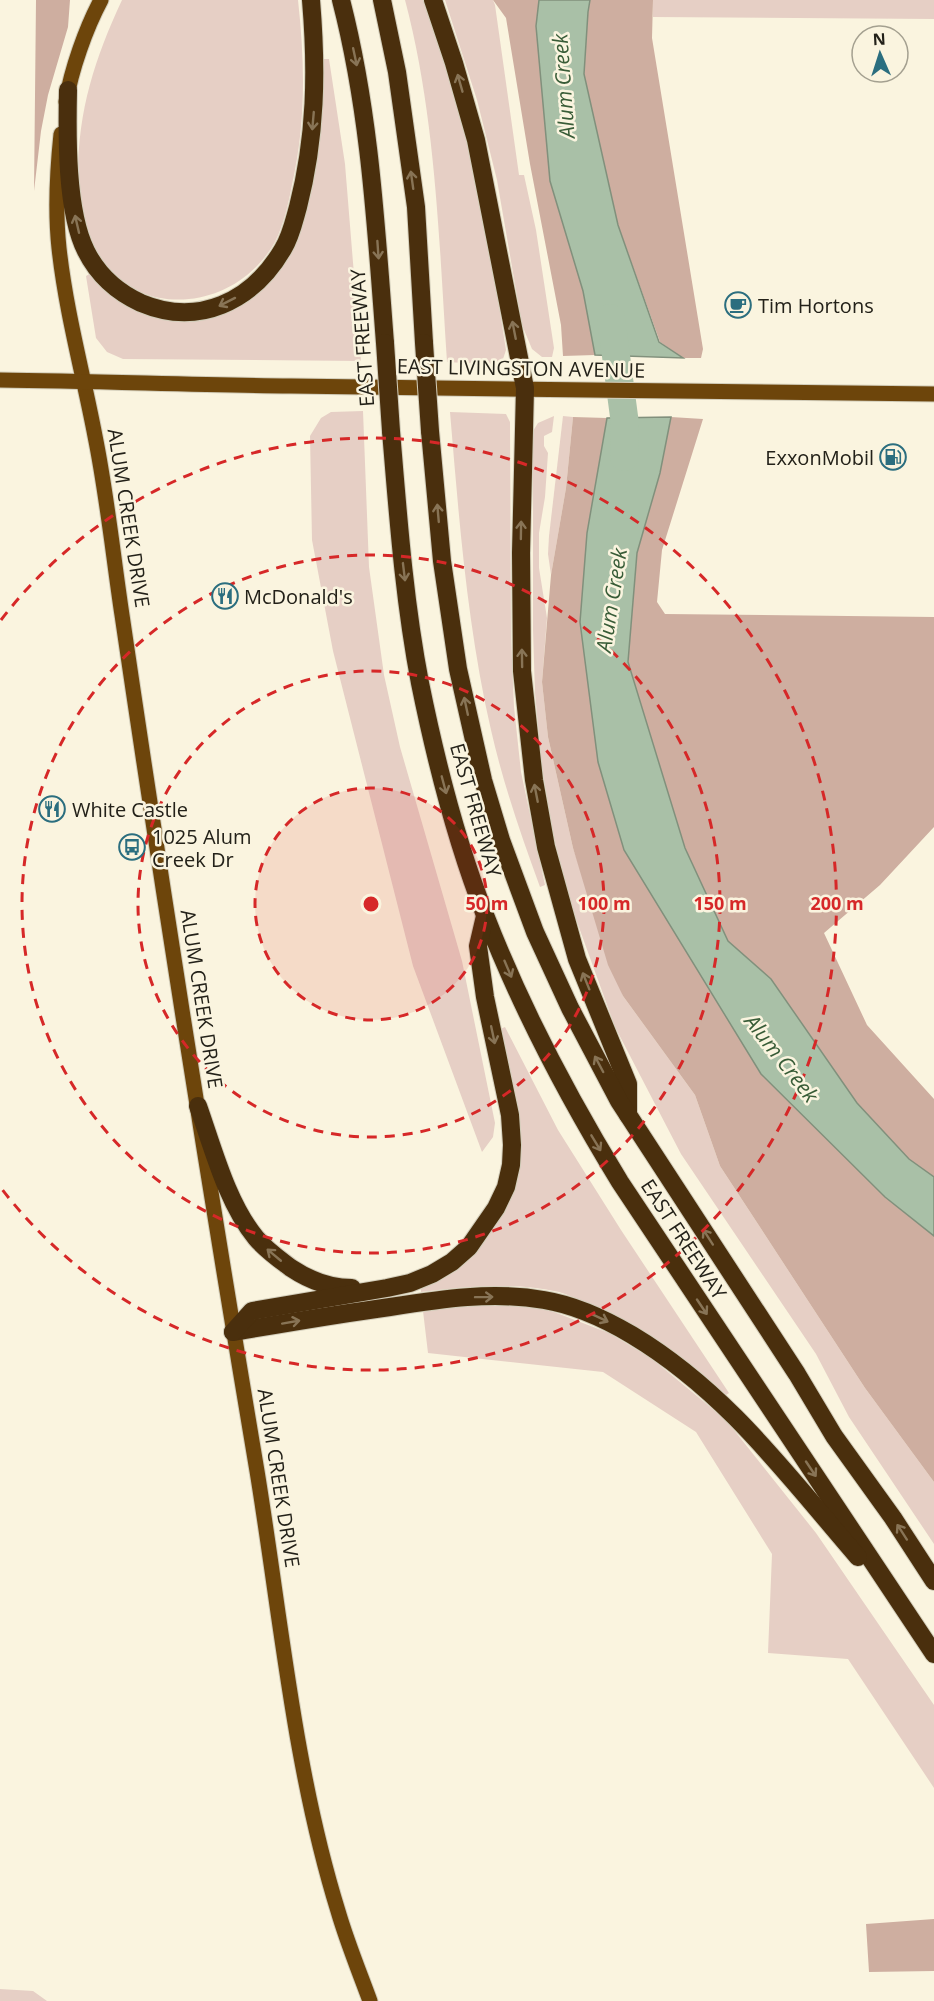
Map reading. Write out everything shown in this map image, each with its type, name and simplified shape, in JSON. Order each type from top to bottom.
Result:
[{"type":"highway","points":[[68,90],[67,152],[75,216],[81,239],[96,266],[107,281],[120,292],[150,307],[181,313],[196,313],[220,306],[242,294],[261,277],[283,249],[291,232],[303,188],[313,124],[316,53],[311,0]]},
{"type":"highway","name":"EAST FREEWAY","points":[[341,0],[359,77],[368,144],[402,558],[420,680],[448,799],[485,916],[554,1066],[590,1133],[675,1266],[934,1654]]},
{"type":"highway","name":"EAST FREEWAY","points":[[382,0],[397,72],[416,207],[430,431],[442,561],[458,669],[483,780],[505,851],[535,932],[570,1008],[628,1115],[797,1374],[834,1436],[893,1518],[934,1581]]},
{"type":"highway","points":[[433,0],[476,140],[525,388],[521,553],[522,671],[534,780],[546,847],[577,959],[628,1084],[628,1115]]},
{"type":"highway","points":[[233,1332],[252,1311],[387,1288],[432,1274],[452,1262],[469,1247],[496,1208],[506,1187],[510,1165],[510,1115],[485,997],[478,946],[485,916]]},
{"type":"highway","points":[[198,1106],[226,1183],[242,1218],[256,1238],[275,1256],[299,1273],[319,1282],[341,1288],[387,1288]]},
{"type":"highway","points":[[233,1332],[338,1314],[469,1297],[506,1296],[545,1300],[586,1312],[618,1327],[673,1361],[730,1410],[908,1616]]},
{"type":"main road","name":"ALUM CREEK DRIVE","points":[[101,0],[85,38],[68,90],[58,166],[59,247],[73,336],[96,440],[140,735],[301,1759],[338,1911],[370,2001]]},
{"type":"main road","name":"EAST LIVINGSTON AVENUE","points":[[0,380],[279,386],[934,394]]},
{"type":"shaded area","points":[[36,0],[70,0],[68,27],[48,95],[41,131],[34,191]]},
{"type":"shaded area","points":[[122,0],[298,0],[303,70],[302,116],[297,162],[281,228],[275,242],[260,263],[241,280],[219,291],[196,298],[172,299],[148,295],[126,285],[105,268],[95,256],[78,211],[79,151],[85,106],[96,64]]},
{"type":"shaded area","points":[[405,0],[425,0],[475,167],[506,350],[501,365],[447,362],[430,134],[424,89]]},
{"type":"shaded area","points":[[445,0],[493,0],[495,5],[519,175],[524,175],[536,230],[554,348],[552,357],[542,357],[532,349],[522,325],[497,180],[477,100]]},
{"type":"shaded area","points":[[493,0],[539,0],[536,26],[595,355],[563,356],[561,325],[530,164],[506,18]]},
{"type":"shaded area","points":[[590,0],[653,0],[652,38],[703,349],[701,358],[683,358],[660,342],[618,225],[584,74]]},
{"type":"shaded area","points":[[653,0],[934,0],[934,19],[653,17]]},
{"type":"shaded area","points":[[324,59],[329,59],[345,164],[361,361],[123,359],[107,352],[96,338],[86,276],[91,273],[114,296],[132,308],[154,313],[211,316],[228,312],[247,302],[264,287],[283,263],[297,237],[314,180],[321,119]]},
{"type":"shaded area","points":[[363,411],[369,567],[384,675],[400,747],[462,961],[495,1123],[493,1137],[482,1152],[413,966],[333,651],[312,540],[310,436],[321,418],[331,412]]},
{"type":"shaded area","points":[[450,412],[506,414],[510,422],[511,637],[514,707],[521,772],[545,885],[540,887],[507,789],[483,691],[465,572]]},
{"type":"shaded area","points":[[554,416],[552,432],[544,436],[544,446],[548,453],[545,497],[539,533],[539,568],[547,618],[542,682],[548,737],[573,848],[623,996],[695,1095],[720,1166],[865,1388],[934,1482],[934,1544],[849,1417],[816,1354],[681,1154],[615,1027],[568,897],[553,834],[542,768],[535,693],[533,630],[533,431],[538,423]]},
{"type":"shaded area","points":[[563,416],[573,417],[566,488],[551,575],[548,554],[549,536]]},
{"type":"shaded area","points":[[573,417],[607,418],[587,533],[624,850],[685,949],[885,1197],[934,1236],[934,1482],[865,1388],[720,1166],[695,1095],[623,996],[608,965],[573,848],[548,737],[542,682],[551,575],[566,488]]},
{"type":"shaded area","points":[[671,417],[703,419],[662,550],[657,602],[665,614],[934,617],[934,827],[880,885],[824,933],[867,1025],[934,1099],[934,1177],[909,1159],[857,1103],[771,979],[728,941],[685,848],[628,663],[637,553],[660,473]]},
{"type":"shaded area","points":[[505,1027],[558,1130],[729,1393],[726,1395],[694,1368],[644,1333],[608,1313],[563,1293],[507,1286],[421,1292],[421,1287],[486,1238],[505,1211],[514,1185],[519,1155],[520,1122],[498,1030]]},
{"type":"shaded area","points":[[517,1303],[541,1307],[609,1333],[651,1358],[726,1420],[816,1533],[934,1705],[934,1788],[848,1659],[768,1653],[772,1554],[696,1432],[603,1372],[428,1353],[423,1311],[483,1304]]},
{"type":"shaded area","points":[[934,1919],[934,1971],[869,1972],[866,1924]]},
{"type":"shaded area","points":[[0,1989],[33,1991],[47,2001],[0,2001]]},
{"type":"water","points":[[539,0],[590,0],[584,74],[618,225],[659,342],[683,358],[595,355],[583,291],[550,181],[536,26]]},
{"type":"water","points":[[671,417],[660,473],[637,553],[628,662],[685,848],[728,941],[771,979],[857,1103],[909,1159],[934,1177],[934,1236],[885,1197],[761,1074],[624,850],[598,762],[580,622],[587,533],[607,418]]},
{"type":"waterway","name":"Alum Creek","points":[[611,318],[625,424],[624,457]]},
{"type":"place","name":"Tim Hortons","points":[[738,305]]},
{"type":"place","name":"ExxonMobil","points":[[893,457]]},
{"type":"place","name":"McDonald's","points":[[225,596]]},
{"type":"place","name":"White Castle","points":[[52,809]]},
{"type":"place","name":"1025 Alum Creek Dr","points":[[132,847]]}]
